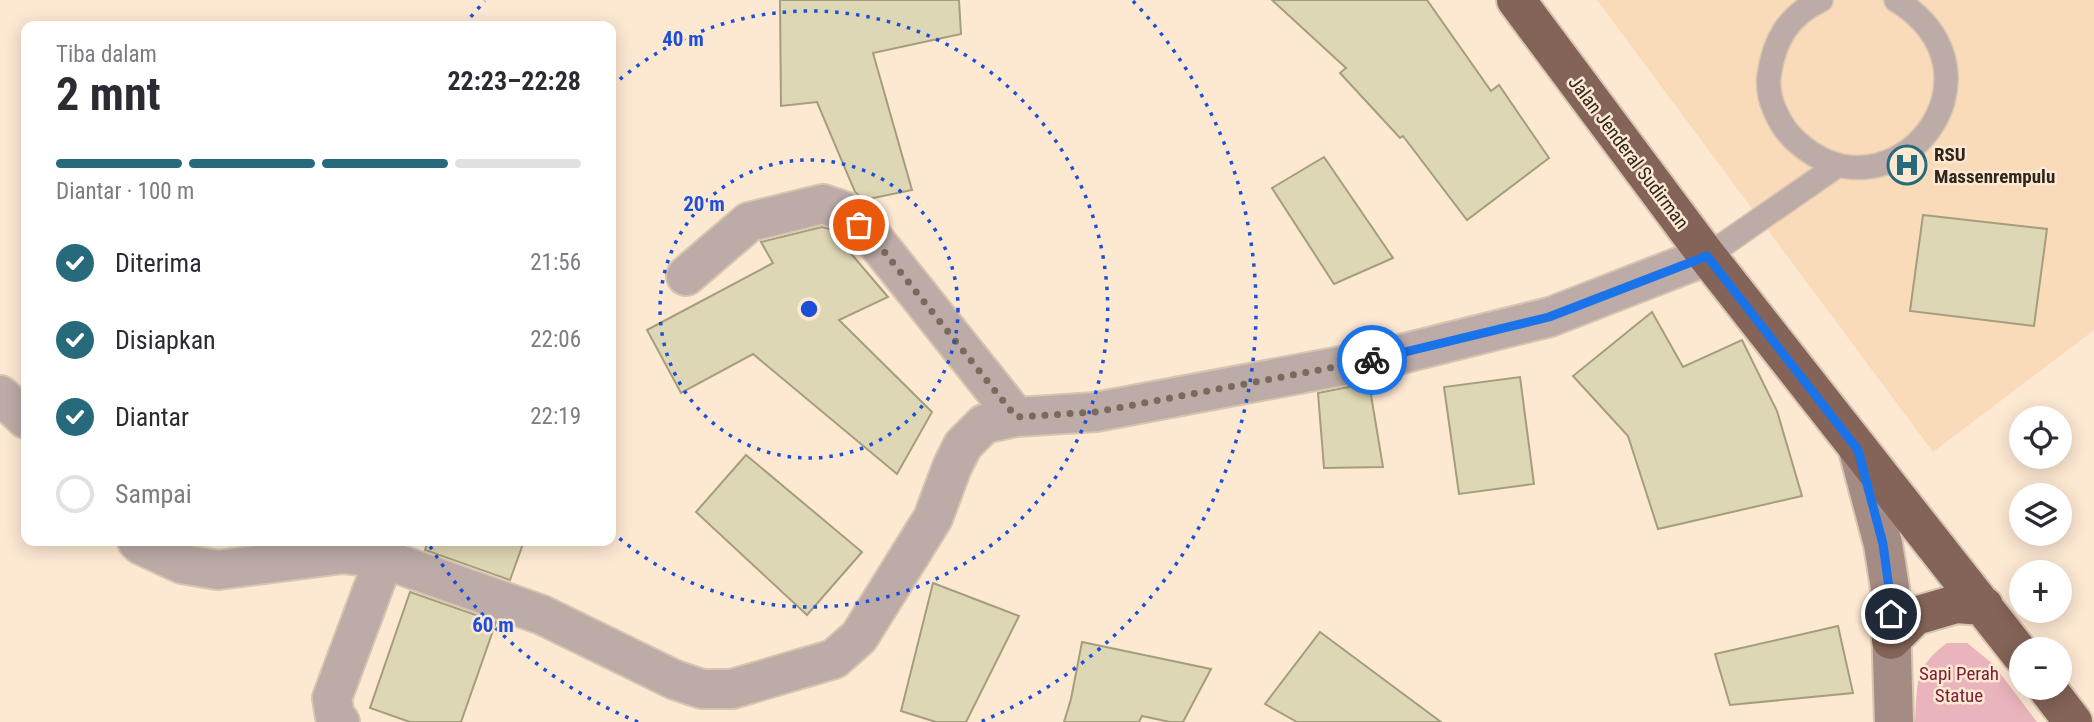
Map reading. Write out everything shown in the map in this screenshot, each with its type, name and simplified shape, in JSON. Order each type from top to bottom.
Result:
[{"type":"highway","name":"Jalan Jenderal Sudirman","points":[[1516,0],[1705,257],[1858,450]]},
{"type":"highway","points":[[1858,450],[2009,639]]},
{"type":"highway","points":[[1891,640],[1915,616],[1926,612],[1956,604],[1984,607]]},
{"type":"highway","points":[[2056,700],[2073,722]]},
{"type":"main road","name":"Jalan Jenderal Sudirman","points":[[1858,450],[1883,544],[1889,588],[1894,722]]},
{"type":"street","points":[[686,276],[749,222],[822,204],[844,211],[874,239],[1016,417]]},
{"type":"street","points":[[143,546],[182,564],[218,570],[343,554],[384,559],[542,615],[675,680],[702,689],[732,689],[834,659],[859,637],[933,518],[963,445],[984,424],[1016,417],[1096,412],[1390,356],[1549,317],[1705,257]]},
{"type":"street","points":[[0,395],[21,414]]},
{"type":"street","points":[[340,722],[335,717],[332,698],[384,559]]},
{"type":"lane","points":[[1821,0],[1807,7],[1786,27],[1772,53],[1769,82],[1774,111],[1789,135],[1811,155],[1838,165],[1867,167],[1896,160],[1919,143],[1937,120],[1946,92],[1945,62],[1935,35],[1916,12],[1896,0]]},
{"type":"lane","points":[[1705,257],[1838,165]]},
{"type":"shaded area","name":"RSU Massenrempulu","points":[[1597,0],[2094,0],[2094,330],[1933,452]]},
{"type":"green space","name":"Sapi Perah Statue","points":[[1947,643],[1967,643],[1993,664],[2009,685],[2009,700],[2020,700],[2037,722],[1915,722],[1919,677],[1928,660]]},
{"type":"building","points":[[780,0],[959,0],[961,34],[873,53],[912,190],[864,200],[855,192],[817,102],[781,106]]},
{"type":"building","points":[[1272,0],[1427,0],[1491,91],[1499,85],[1549,158],[1467,220],[1403,136],[1400,138],[1340,73],[1346,68]]},
{"type":"building","points":[[1324,157],[1393,258],[1334,284],[1272,188]]},
{"type":"building","points":[[1923,215],[2047,229],[2034,326],[1910,311]]},
{"type":"building","points":[[822,227],[830,229],[888,297],[839,320],[932,412],[897,474],[753,354],[681,393],[647,330],[773,263],[761,242]]},
{"type":"building","points":[[1652,312],[1683,367],[1742,340],[1777,411],[1802,496],[1658,529],[1628,436],[1573,376]]},
{"type":"building","points":[[1520,377],[1534,484],[1459,494],[1444,387]]},
{"type":"building","points":[[1369,383],[1383,467],[1324,468],[1318,393]]},
{"type":"building","points":[[746,455],[862,552],[807,615],[696,512]]},
{"type":"building","points":[[426,546],[522,546],[510,580],[425,550]]},
{"type":"building","points":[[933,583],[1019,616],[966,722],[936,722],[901,711]]},
{"type":"building","points":[[410,592],[496,622],[461,722],[410,722],[370,708]]},
{"type":"building","points":[[1838,626],[1853,693],[1730,705],[1715,654]]},
{"type":"building","points":[[1320,632],[1441,722],[1297,722],[1265,704]]},
{"type":"building","points":[[1082,642],[1211,669],[1183,722],[1142,716],[1139,722],[1064,722]]},
{"type":"way so far","points":[[859,225],[874,239],[1016,417],[1096,412],[1372,360]]},
{"type":"place","name":"RSU Massenrempulu","points":[[1907,165]]},
{"type":"route","points":[[1372,360],[1549,317],[1707,256],[1858,450],[1883,544],[1891,614]]}]
